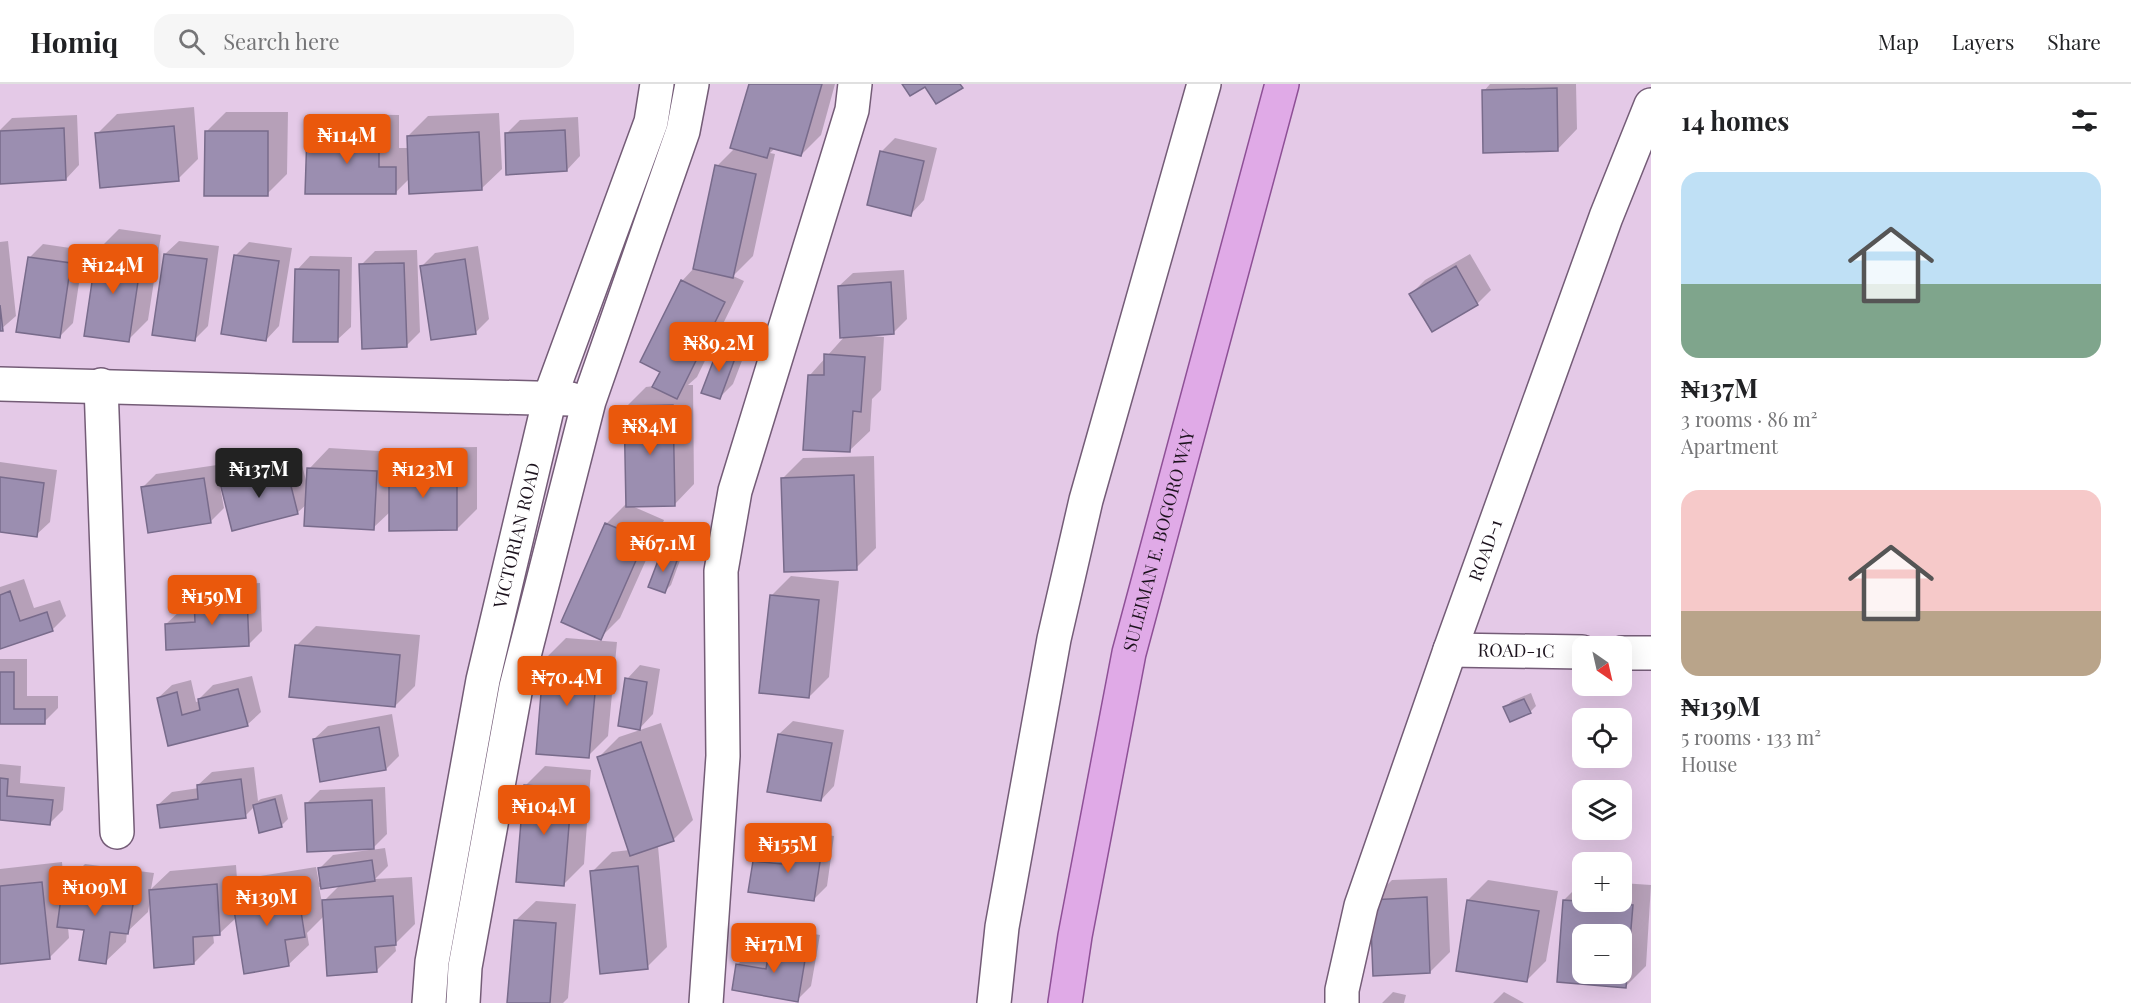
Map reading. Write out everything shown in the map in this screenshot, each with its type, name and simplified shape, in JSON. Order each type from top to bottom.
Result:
[{"type":"main road","name":"SULEIMAN E. BOGORO WAY","points":[[1065,1003],[1075,936],[1129,653],[1282,84]]},
{"type":"street","name":"VICTORIAN ROAD","points":[[429,1003],[432,962],[483,680],[550,397],[651,122],[657,84]]},
{"type":"street","name":"VICTORIAN ROAD","points":[[463,1003],[465,967],[516,687],[589,400],[683,131],[692,84]]},
{"type":"street","points":[[706,1003],[723,756],[721,571],[735,491],[852,110],[855,84]]},
{"type":"street","points":[[994,1003],[1002,927],[1054,639],[1086,501],[1204,84]]},
{"type":"street","name":"ROAD-1","points":[[1342,1003],[1342,990],[1361,906],[1450,650],[1606,218],[1651,105]]},
{"type":"street","points":[[0,384],[550,397],[589,400]]},
{"type":"street","points":[[100,385],[117,832]]},
{"type":"street","name":"ROAD-1C","points":[[1450,650],[1572,652]]},
{"type":"street","points":[[1632,653],[1651,654]]},
{"type":"building","points":[[749,84],[822,84],[801,156],[770,148],[767,158],[730,148]]},
{"type":"building","points":[[902,84],[960,84],[963,88],[936,104],[925,87],[910,96]]},
{"type":"building","points":[[1557,88],[1558,151],[1483,153],[1482,90]]},
{"type":"building","points":[[174,126],[179,181],[100,188],[95,133]]},
{"type":"building","points":[[64,128],[66,180],[0,184],[0,131]]},
{"type":"building","points":[[565,130],[567,171],[506,175],[505,133]]},
{"type":"building","points":[[205,131],[268,131],[268,196],[204,196]]},
{"type":"building","points":[[479,132],[482,190],[409,194],[407,136]]},
{"type":"building","points":[[307,133],[379,134],[379,167],[396,167],[396,194],[305,194]]},
{"type":"building","points":[[880,151],[924,161],[911,216],[867,205]]},
{"type":"building","points":[[715,165],[756,174],[733,278],[693,269]]},
{"type":"building","points":[[97,248],[142,255],[129,342],[84,336]]},
{"type":"building","points":[[164,254],[207,259],[195,341],[152,335]]},
{"type":"building","points":[[234,255],[279,261],[266,341],[221,334]]},
{"type":"building","points":[[28,257],[71,263],[60,338],[16,332]]},
{"type":"building","points":[[465,259],[476,334],[431,340],[420,266]]},
{"type":"building","points":[[404,263],[407,347],[362,349],[359,264]]},
{"type":"building","points":[[1456,266],[1478,305],[1432,332],[1409,294]]},
{"type":"building","points":[[295,269],[339,270],[338,342],[293,342]]},
{"type":"building","points":[[681,280],[725,302],[677,399],[652,387],[660,372],[640,362]]},
{"type":"building","points":[[891,282],[894,334],[840,338],[838,286]]},
{"type":"building","points":[[0,305],[3,331],[0,331]]},
{"type":"building","points":[[719,346],[737,353],[720,399],[701,393]]},
{"type":"building","points":[[824,354],[865,357],[861,412],[853,411],[850,452],[803,450],[808,375],[824,375]]},
{"type":"building","points":[[673,405],[675,506],[626,507],[624,406]]},
{"type":"building","points":[[286,466],[298,514],[232,531],[220,483]]},
{"type":"building","points":[[457,466],[457,530],[389,531],[389,467]]},
{"type":"building","points":[[307,468],[377,471],[374,530],[304,526]]},
{"type":"building","points":[[854,475],[857,570],[784,572],[781,478]]},
{"type":"building","points":[[0,477],[44,483],[37,537],[0,532]]},
{"type":"building","points":[[204,478],[211,523],[148,533],[141,487]]},
{"type":"building","points":[[605,523],[645,540],[601,640],[561,622]]},
{"type":"building","points":[[661,553],[678,558],[665,593],[648,587]]},
{"type":"building","points":[[10,591],[20,621],[47,612],[53,631],[0,649],[0,595]]},
{"type":"building","points":[[770,595],[819,600],[809,698],[759,693]]},
{"type":"building","points":[[247,596],[249,646],[166,650],[165,624],[195,622],[194,599]]},
{"type":"building","points":[[295,645],[400,655],[395,707],[289,697]]},
{"type":"building","points":[[544,657],[598,661],[589,758],[536,754]]},
{"type":"building","points":[[0,672],[14,672],[14,709],[45,709],[45,724],[0,724]]},
{"type":"building","points":[[625,678],[647,682],[640,730],[618,726]]},
{"type":"building","points":[[238,689],[248,726],[168,746],[157,698],[177,692],[182,715],[200,710],[198,699]]},
{"type":"building","points":[[1524,699],[1531,713],[1510,722],[1503,707]]},
{"type":"building","points":[[379,727],[386,770],[320,782],[313,739]]},
{"type":"building","points":[[778,734],[832,743],[821,801],[767,792]]},
{"type":"building","points":[[641,742],[674,841],[630,856],[597,757]]},
{"type":"building","points":[[0,778],[8,779],[7,796],[53,800],[50,825],[0,820]]},
{"type":"building","points":[[241,779],[246,818],[160,828],[157,805],[198,799],[197,785]]},
{"type":"building","points":[[524,785],[572,789],[564,886],[516,882]]},
{"type":"building","points":[[275,799],[282,827],[259,833],[253,805]]},
{"type":"building","points":[[372,800],[374,849],[307,852],[305,803]]},
{"type":"building","points":[[785,844],[822,849],[814,901],[748,892],[753,861],[782,864]]},
{"type":"building","points":[[372,860],[375,881],[321,889],[318,868]]},
{"type":"building","points":[[638,866],[648,969],[600,974],[590,871]]},
{"type":"building","points":[[42,882],[50,959],[0,964],[0,886]]},
{"type":"building","points":[[63,883],[135,893],[128,934],[110,932],[106,964],[79,960],[84,930],[57,927]]},
{"type":"building","points":[[217,884],[220,935],[193,937],[194,964],[154,968],[149,890]]},
{"type":"building","points":[[297,886],[305,937],[285,940],[289,966],[244,974],[232,897]]},
{"type":"building","points":[[393,896],[396,945],[375,947],[377,972],[327,976],[322,900]]},
{"type":"building","points":[[1427,897],[1430,973],[1373,976],[1370,900]]},
{"type":"building","points":[[1467,900],[1539,911],[1527,982],[1456,971]]},
{"type":"building","points":[[1563,900],[1572,901],[1572,912],[1632,912],[1633,905],[1631,924],[1572,924],[1572,983],[1557,982]]},
{"type":"building","points":[[514,920],[556,923],[550,1003],[507,1003]]},
{"type":"building","points":[[771,942],[807,948],[798,1002],[732,990],[736,964],[766,969]]},
{"type":"building","points":[[1580,984],[1626,984],[1626,988]]}]
